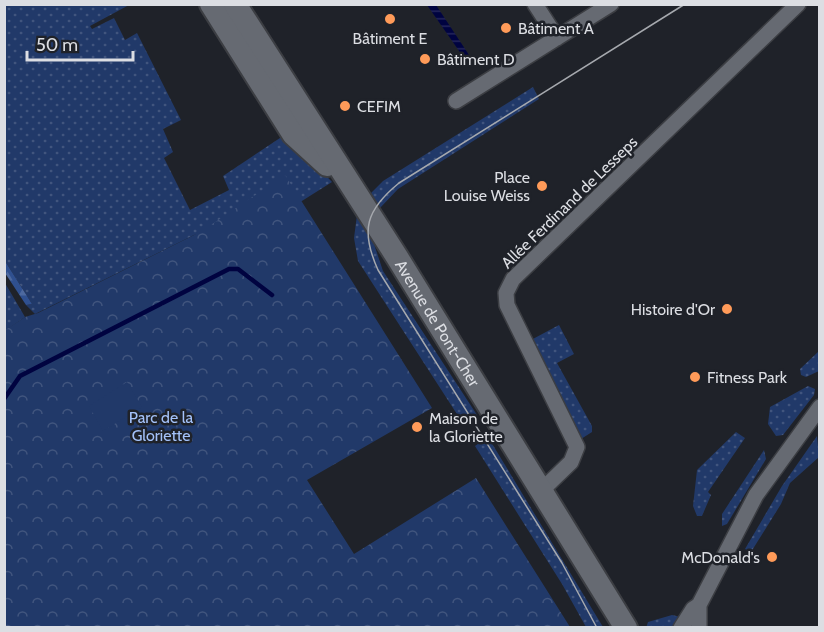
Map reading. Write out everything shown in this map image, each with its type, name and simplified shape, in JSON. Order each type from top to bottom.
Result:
[{"type":"main road","name":"Avenue de Pont-Cher","points":[[211,4],[293,134],[335,172],[346,178]]},
{"type":"main road","name":"Avenue de Pont-Cher","points":[[235,4],[628,626]]},
{"type":"street","points":[[535,4],[557,38]]},
{"type":"street","points":[[456,101],[611,4]]},
{"type":"street","name":"Allée Ferdinand de Lesseps","points":[[541,491],[572,462],[578,447],[577,440],[507,305],[506,293],[509,286],[513,279],[798,4]]},
{"type":"street","points":[[699,627],[699,605],[756,495],[819,407]]},
{"type":"street","points":[[681,627],[693,609],[699,605]]},
{"type":"green space","points":[[5,5],[129,5],[90,26],[92,29],[114,18],[125,40],[137,33],[181,120],[163,129],[173,152],[164,158],[190,210],[229,190],[223,176],[286,134],[332,182],[286,211],[194,235],[35,314],[26,305],[32,304],[5,261]]},
{"type":"green space","points":[[533,87],[539,99],[398,189],[380,208],[371,193],[383,181]]},
{"type":"green space","name":"Parc de la Gloriette","points":[[285,175],[432,408],[307,480],[354,554],[476,478],[570,627],[5,627],[4,331],[25,317],[38,313],[202,231]]},
{"type":"green space","points":[[357,215],[372,238],[383,271],[477,415],[464,425],[358,261],[354,238]]},
{"type":"green space","points":[[4,261],[32,304],[26,305],[5,273]]},
{"type":"green space","points":[[5,283],[25,317],[4,331]]},
{"type":"green space","points":[[559,325],[574,354],[557,363],[592,426],[592,432],[581,439],[531,340]]},
{"type":"green space","points":[[819,351],[819,371],[806,377],[801,375],[800,369]]},
{"type":"green space","points":[[127,382],[142,407],[103,431],[89,406]]},
{"type":"green space","points":[[808,386],[815,389],[814,395],[783,435],[776,436],[768,424],[770,407]]},
{"type":"green space","points":[[736,432],[745,438],[708,492],[711,495],[702,516],[697,516],[693,506],[697,470]]},
{"type":"green space","points":[[817,436],[819,457],[790,483],[781,504],[751,552],[745,549],[782,486]]},
{"type":"green space","points":[[488,437],[603,627],[586,627],[562,584],[475,446]]},
{"type":"green space","points":[[764,450],[766,459],[727,524],[722,526],[722,514]]},
{"type":"green space","points":[[672,615],[685,618],[674,627],[646,628],[648,622]]},
{"type":"shaded area","points":[[427,5],[436,5],[471,58],[467,60],[464,58]]},
{"type":"waterway","points":[[4,399],[20,376],[229,269],[238,269],[272,295]]},
{"type":"tram line","points":[[597,628],[562,563],[378,270],[369,243],[369,222],[379,202],[399,183],[685,4]]},
{"type":"place","name":"Bâtiment E","points":[[390,19]]},
{"type":"place","name":"Bâtiment A","points":[[506,28]]},
{"type":"place","name":"Bâtiment D","points":[[425,59]]},
{"type":"place","name":"CEFIM","points":[[345,106]]},
{"type":"place","name":"Place Louise Weiss","points":[[542,186]]},
{"type":"place","name":"Histoire d'Or","points":[[727,309]]},
{"type":"place","name":"Fitness Park","points":[[695,377]]},
{"type":"place","name":"Maison de la Gloriette","points":[[417,427]]},
{"type":"place","name":"McDonald's","points":[[772,557]]}]
